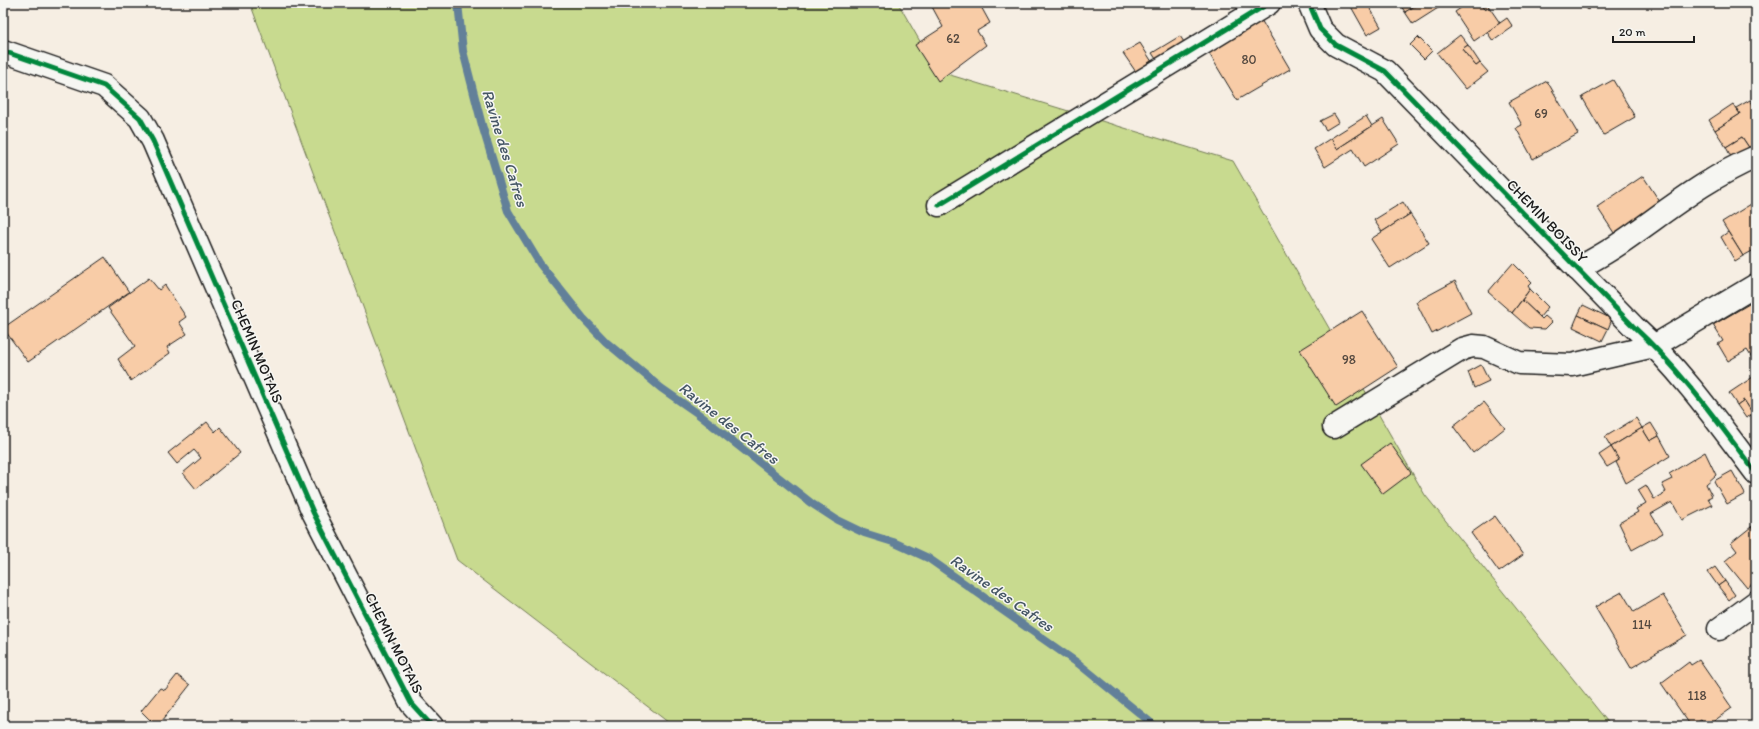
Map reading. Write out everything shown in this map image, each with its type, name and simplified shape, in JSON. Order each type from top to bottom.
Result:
[{"type":"street","points":[[939,205],[1269,3]]},
{"type":"street","name":"CHEMIN BOISSY","points":[[1309,3],[1320,29],[1336,45],[1385,71],[1577,269],[1654,346],[1692,388],[1756,473]]},
{"type":"street","name":"CHEMIN MOTAIS","points":[[3,51],[104,86],[140,118],[153,141],[313,512],[411,703],[432,726]]},
{"type":"street","name":"CHEMIN BOISSY","points":[[1577,269],[1618,245],[1671,207],[1740,164],[1756,157]]},
{"type":"street","points":[[1334,428],[1462,349],[1473,346],[1484,347],[1519,363],[1572,365],[1654,346],[1756,285]]},
{"type":"street","points":[[1720,629],[1756,602]]},
{"type":"green space","points":[[250,3],[898,3],[937,71],[1233,161],[1425,495],[1611,726],[673,726],[457,560]]},
{"type":"building","points":[[930,3],[979,3],[990,23],[977,31],[986,45],[938,81],[915,45],[943,27]]},
{"type":"building","points":[[1349,3],[1367,3],[1381,27],[1367,35]]},
{"type":"building","points":[[1399,3],[1420,3],[1405,12]]},
{"type":"building","points":[[1420,3],[1446,3],[1413,24],[1405,12]]},
{"type":"building","points":[[1468,3],[1479,3],[1485,10],[1489,7],[1500,23],[1474,41],[1455,12]]},
{"type":"building","points":[[1479,3],[1487,3],[1489,7],[1485,10]]},
{"type":"building","points":[[1580,3],[1594,3],[1588,10]]},
{"type":"building","points":[[1260,18],[1290,69],[1237,100],[1207,50]]},
{"type":"building","points":[[1507,18],[1513,27],[1493,41],[1487,32]]},
{"type":"building","points":[[1460,35],[1468,45],[1462,49],[1476,66],[1480,63],[1488,72],[1466,89],[1437,53]]},
{"type":"building","points":[[1180,36],[1188,48],[1160,65],[1152,53]]},
{"type":"building","points":[[1418,37],[1432,51],[1424,59],[1410,45]]},
{"type":"building","points":[[1140,43],[1154,65],[1138,75],[1123,53]]},
{"type":"building","points":[[1468,45],[1480,63],[1476,66],[1462,49]]},
{"type":"building","points":[[1613,80],[1635,117],[1604,135],[1582,97]]},
{"type":"building","points":[[1547,81],[1578,134],[1533,159],[1516,128],[1522,125],[1509,102]]},
{"type":"building","points":[[1750,100],[1756,109],[1756,145],[1750,149],[1742,137],[1726,147],[1715,130],[1740,114],[1736,108]]},
{"type":"building","points":[[1733,104],[1740,114],[1715,130],[1709,120]]},
{"type":"building","points":[[1334,114],[1339,122],[1326,130],[1320,121]]},
{"type":"building","points":[[1366,116],[1372,126],[1337,149],[1331,138]]},
{"type":"building","points":[[1383,119],[1399,144],[1364,167],[1353,149],[1325,167],[1314,149],[1331,138],[1337,149]]},
{"type":"building","points":[[1742,137],[1750,149],[1733,161],[1726,147]]},
{"type":"building","points":[[1643,176],[1662,205],[1616,236],[1597,207]]},
{"type":"building","points":[[1756,201],[1756,249],[1743,256],[1722,222]]},
{"type":"building","points":[[1403,202],[1410,214],[1382,232],[1374,220]]},
{"type":"building","points":[[1410,214],[1429,243],[1390,268],[1371,239]]},
{"type":"building","points":[[1728,232],[1743,256],[1735,261],[1721,237]]},
{"type":"building","points":[[105,257],[129,292],[28,362],[3,328]]},
{"type":"building","points":[[1513,263],[1532,282],[1528,286],[1530,289],[1512,313],[1488,292]]},
{"type":"building","points":[[149,278],[159,290],[165,285],[186,317],[179,322],[187,334],[167,347],[170,353],[131,381],[118,359],[135,346],[108,308]]},
{"type":"building","points":[[1455,281],[1471,313],[1432,334],[1416,302]]},
{"type":"building","points":[[1530,289],[1548,307],[1540,317],[1522,300]]},
{"type":"building","points":[[1522,300],[1542,319],[1545,316],[1552,322],[1545,329],[1529,328],[1512,313]]},
{"type":"building","points":[[1756,300],[1756,360],[1754,361],[1747,350],[1728,361],[1718,344],[1723,341],[1713,325]]},
{"type":"building","points":[[1583,305],[1612,319],[1608,329],[1578,315]]},
{"type":"building","points":[[1362,311],[1398,367],[1336,407],[1300,350]]},
{"type":"building","points":[[1578,315],[1608,329],[1602,341],[1573,327]]},
{"type":"building","points":[[1481,365],[1489,381],[1474,388],[1468,372]]},
{"type":"building","points":[[1756,375],[1756,418],[1744,400],[1737,405],[1729,393]]},
{"type":"building","points":[[1744,400],[1753,414],[1746,418],[1737,405]]},
{"type":"building","points":[[1484,402],[1505,428],[1473,453],[1453,426]]},
{"type":"building","points":[[1636,418],[1642,428],[1611,447],[1605,437]]},
{"type":"building","points":[[207,422],[215,432],[220,427],[240,453],[196,489],[183,473],[201,458],[194,450],[177,464],[168,453]]},
{"type":"building","points":[[1651,423],[1659,436],[1650,441],[1642,428]]},
{"type":"building","points":[[1642,428],[1650,441],[1659,436],[1670,456],[1626,483],[1616,462],[1619,460],[1611,447]]},
{"type":"building","points":[[1390,443],[1411,473],[1383,494],[1361,464]]},
{"type":"building","points":[[1611,447],[1619,460],[1607,467],[1599,455]]},
{"type":"building","points":[[1705,452],[1716,475],[1706,484],[1712,496],[1708,498],[1712,505],[1682,520],[1672,502],[1651,514],[1663,533],[1632,550],[1619,523],[1638,512],[1636,509],[1646,503],[1638,490],[1646,485],[1654,499],[1666,492],[1662,484],[1672,479],[1669,474]]},
{"type":"building","points":[[1732,471],[1745,494],[1727,504],[1714,481]]},
{"type":"building","points":[[1495,516],[1523,555],[1499,572],[1471,533]]},
{"type":"building","points":[[1756,523],[1756,534],[1751,527]]},
{"type":"building","points":[[1751,527],[1756,534],[1756,581],[1747,588],[1725,561],[1737,551],[1731,543]]},
{"type":"building","points":[[1715,567],[1725,581],[1718,586],[1708,572]]},
{"type":"building","points":[[1725,581],[1735,595],[1729,600],[1718,586]]},
{"type":"building","points":[[1622,592],[1634,612],[1663,595],[1687,635],[1631,668],[1595,607]]},
{"type":"building","points":[[1699,660],[1732,708],[1707,726],[1701,720],[1691,726],[1661,683],[1689,662],[1691,665]]},
{"type":"building","points":[[177,675],[190,685],[158,726],[156,726],[141,711],[160,688],[165,690]]},
{"type":"waterway","name":"Ravine des Cafres","points":[[458,3],[463,51],[482,125],[508,211],[540,264],[583,318],[606,342],[661,388],[697,413],[811,503],[837,520],[864,533],[893,542],[928,558],[1079,664],[1155,726]]},
{"type":"cycle path","points":[[939,205],[1269,3]]},
{"type":"cycle path","points":[[1309,3],[1320,29],[1336,45],[1385,71],[1667,360],[1698,396],[1756,473]]},
{"type":"cycle path","points":[[3,51],[104,86],[140,118],[153,141],[313,512],[411,703],[432,726]]}]
